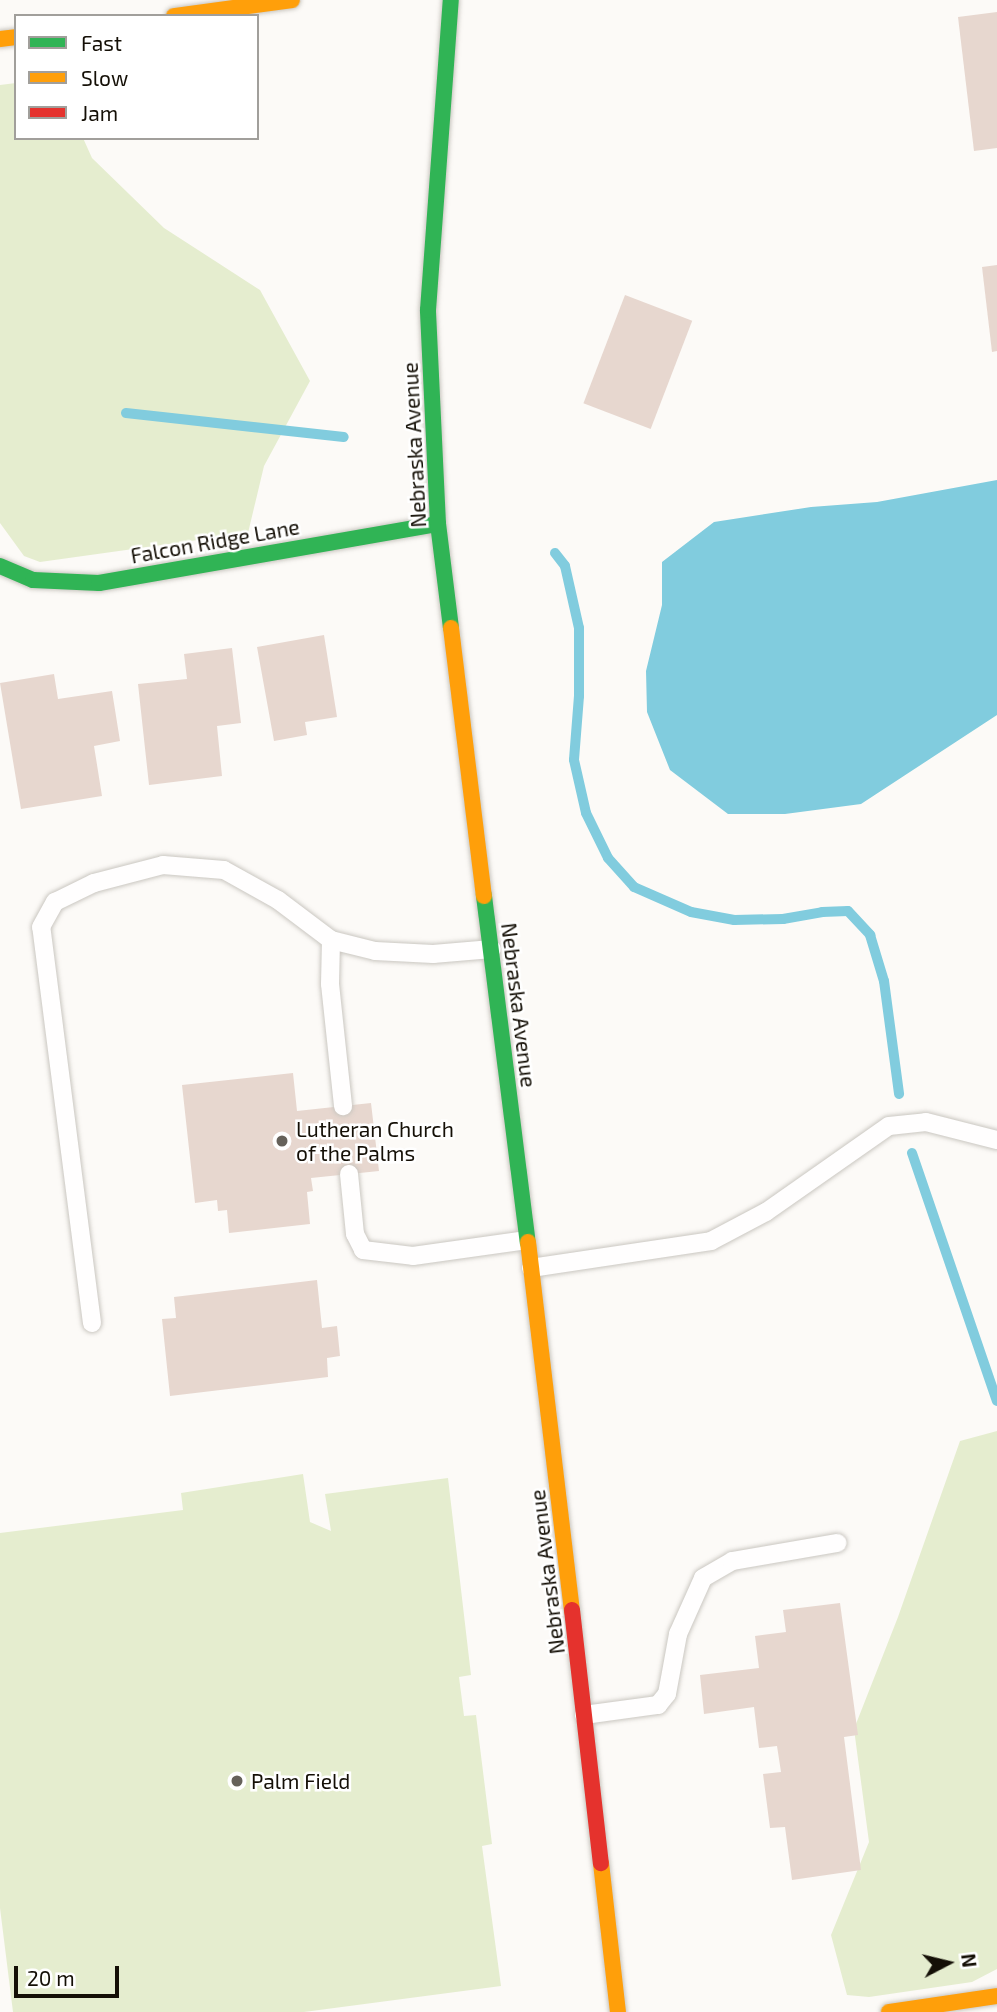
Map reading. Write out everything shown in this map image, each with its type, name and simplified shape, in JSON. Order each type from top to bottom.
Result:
[{"type":"main road","points":[[189,14],[292,0]]},
{"type":"main road","name":"Nebraska Avenue","points":[[451,0],[444,62],[428,310],[438,524],[531,1268],[618,2012]]},
{"type":"main road","name":"Falcon Ridge Lane","points":[[0,566],[33,580],[100,583],[438,524]]},
{"type":"main road","points":[[889,2012],[997,1996]]},
{"type":"lane","points":[[92,1323],[41,927],[55,902],[94,883],[163,865],[224,870],[278,900],[331,940],[375,951],[433,954],[492,949]]},
{"type":"lane","points":[[331,940],[330,984],[343,1106]]},
{"type":"lane","points":[[531,1268],[711,1241],[766,1212],[888,1126],[926,1122],[997,1140]]},
{"type":"lane","points":[[349,1174],[355,1234],[363,1250],[412,1256],[527,1240]]},
{"type":"lane","points":[[584,1715],[658,1705],[667,1694],[678,1634],[703,1577],[732,1561],[836,1543]]},
{"type":"green space","points":[[14,83],[14,140],[84,140],[92,158],[164,228],[260,290],[310,381],[264,466],[248,533],[40,562],[24,556],[0,523],[0,85]]},
{"type":"green space","points":[[997,1431],[997,1969],[972,1982],[869,1997],[847,1995],[831,1935],[869,1842],[854,1729],[898,1617],[960,1441]]},
{"type":"green space","name":"Palm Field","points":[[303,1474],[310,1522],[331,1531],[325,1494],[448,1478],[471,1675],[459,1677],[464,1716],[476,1715],[492,1844],[482,1846],[501,1986],[304,2012],[13,2012],[0,1908],[0,1533],[183,1510],[181,1493]]},
{"type":"water","points":[[997,480],[997,715],[861,804],[785,814],[728,814],[670,770],[647,712],[646,671],[662,605],[662,562],[714,522],[811,507],[877,502]]},
{"type":"building","points":[[997,12],[997,148],[974,151],[958,17]]},
{"type":"building","points":[[997,265],[997,351],[992,352],[982,267]]},
{"type":"building","points":[[625,295],[692,321],[651,429],[583,403]]},
{"type":"building","points":[[324,635],[337,717],[305,722],[307,735],[274,741],[257,647]]},
{"type":"building","points":[[232,648],[241,723],[217,726],[222,776],[149,785],[138,684],[187,679],[184,654]]},
{"type":"building","points":[[54,674],[58,699],[112,691],[120,741],[94,746],[102,796],[21,809],[0,683]]},
{"type":"building","name":"Lutheran Church of the Palms","points":[[293,1073],[297,1111],[371,1103],[379,1171],[311,1178],[313,1191],[307,1192],[310,1224],[229,1233],[227,1210],[218,1211],[217,1200],[195,1203],[182,1085]]},
{"type":"building","points":[[317,1280],[322,1328],[337,1326],[340,1356],[327,1358],[328,1377],[170,1396],[162,1319],[176,1318],[174,1297]]},
{"type":"building","points":[[840,1603],[858,1735],[844,1737],[861,1870],[792,1880],[785,1827],[770,1828],[763,1774],[781,1772],[777,1746],[759,1748],[754,1707],[704,1714],[700,1675],[759,1668],[755,1636],[786,1632],[783,1610]]},
{"type":"waterway","points":[[126,413],[344,437]]},
{"type":"waterway","points":[[555,553],[565,566],[579,628],[579,696],[574,760],[586,813],[608,858],[634,887],[691,912],[734,920],[783,919],[822,912],[848,911],[870,935],[884,981],[899,1094]]},
{"type":"waterway","points":[[912,1153],[997,1401]]},
{"type":"traffic: fast","points":[[451,0],[428,310],[438,524],[451,628]]},
{"type":"traffic: fast","points":[[0,566],[33,580],[99,583],[438,524]]},
{"type":"traffic: fast","points":[[484,896],[528,1242]]},
{"type":"traffic: slow","points":[[189,14],[292,0]]},
{"type":"traffic: slow","points":[[0,39],[14,37]]},
{"type":"traffic: slow","points":[[451,628],[484,896]]},
{"type":"traffic: slow","points":[[528,1242],[572,1610]]},
{"type":"traffic: slow","points":[[601,1863],[618,2012]]},
{"type":"traffic: slow","points":[[889,2012],[997,1996]]},
{"type":"traffic: jam","points":[[572,1610],[601,1863]]},
{"type":"place","name":"Lutheran Church of the Palms","points":[[282,1141]]},
{"type":"place","name":"Palm Field","points":[[237,1781]]}]
